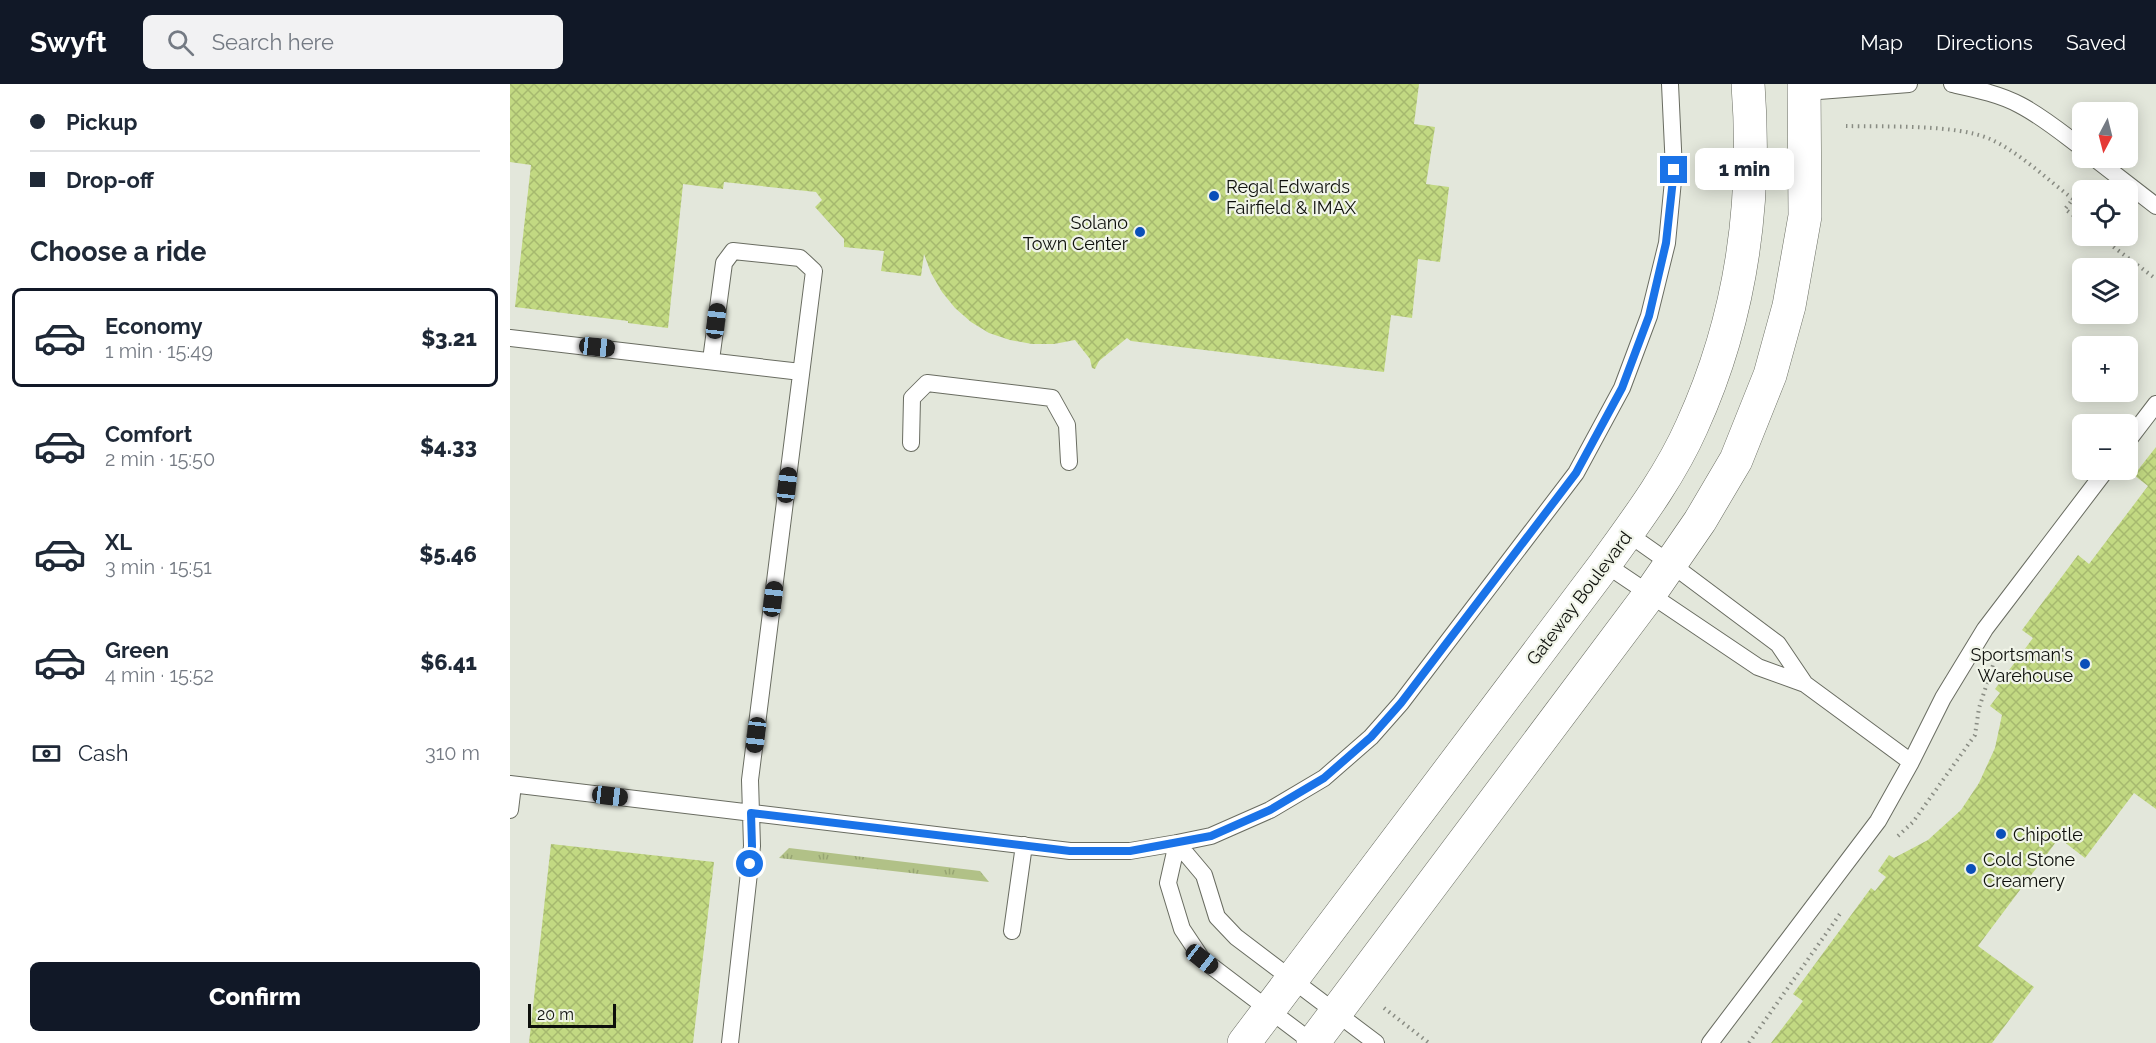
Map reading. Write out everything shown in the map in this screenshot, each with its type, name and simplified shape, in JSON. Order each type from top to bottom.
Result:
[{"type":"street","name":"Gateway Boulevard","points":[[1244,1043],[1605,564],[1657,489],[1692,427],[1722,350],[1740,278],[1749,218],[1752,136],[1748,84]]},
{"type":"street","points":[[1313,1043],[1649,595],[1700,521],[1736,460],[1770,375],[1789,306],[1805,216],[1805,88]]},
{"type":"lane","points":[[510,810],[512,784],[1070,851],[1130,851],[1211,836],[1270,810],[1324,778],[1371,737],[1414,685],[1576,473],[1622,388],[1649,316],[1666,243],[1674,170],[1670,84]]},
{"type":"lane","points":[[1805,88],[1909,84]]},
{"type":"lane","points":[[1952,84],[1973,88],[2018,104],[2048,122],[2072,140]]},
{"type":"lane","points":[[2107,168],[2156,206]]},
{"type":"lane","points":[[711,360],[724,263],[733,250],[800,258],[814,271],[750,780],[752,846],[730,1043]]},
{"type":"lane","points":[[510,338],[801,372]]},
{"type":"lane","points":[[911,442],[912,398],[927,384],[999,391],[1052,398],[1067,425],[1069,462]]},
{"type":"lane","points":[[2138,428],[2156,404]]},
{"type":"lane","points":[[1710,1043],[1878,821],[1943,698],[1985,629],[2098,480]]},
{"type":"lane","points":[[1627,533],[1778,644],[1805,684]]},
{"type":"lane","points":[[1605,564],[1758,667],[1805,684],[1911,762]]},
{"type":"lane","points":[[1177,843],[1204,875],[1217,917],[1236,937],[1376,1043]]},
{"type":"lane","points":[[1177,843],[1168,883],[1182,929],[1202,959],[1313,1043]]},
{"type":"lane","points":[[1012,931],[1024,845]]},
{"type":"path","points":[[1846,126],[1940,129],[1989,139],[2012,153],[2072,198]]},
{"type":"path","points":[[2072,200],[2065,209],[2072,214]]},
{"type":"path","points":[[2112,246],[2156,279]]},
{"type":"path","points":[[1890,844],[1913,822],[1974,735],[1979,708],[1996,656]]},
{"type":"path","points":[[1749,1043],[1844,908]]},
{"type":"path","points":[[1384,1008],[1429,1043]]},
{"type":"green space","points":[[789,848],[980,871],[989,882],[779,858]]},
{"type":"building","name":"Solano Town Center","points":[[510,84],[1419,84],[1414,124],[1435,127],[1426,184],[1449,187],[1440,262],[1418,259],[1412,318],[1391,315],[1384,372],[1131,341],[1127,338],[1099,361],[1095,369],[1092,368],[1090,359],[1075,340],[1054,344],[1032,344],[989,333],[971,322],[942,292],[931,273],[924,254],[921,276],[881,271],[884,251],[844,247],[844,239],[815,207],[822,200],[816,192],[724,182],[723,189],[683,184],[668,328],[515,307],[531,165],[510,162]]},
{"type":"building","points":[[2156,447],[2156,809],[2134,793],[2085,858],[2059,838],[1978,946],[2034,987],[1992,1043],[1771,1043],[1803,1001],[1793,994],[1871,888],[1875,891],[1886,877],[1878,871],[1889,855],[1894,858],[1928,840],[1961,810],[1979,783],[1995,748],[2002,715],[1990,706],[2000,693],[1995,689],[2033,638],[2022,630],[2078,555],[2089,564],[2148,486],[2138,478],[2138,470]]},
{"type":"building","points":[[551,844],[714,862],[693,1043],[529,1043]]},
{"type":"place","name":"Regal Edwards Fairfield & IMAX","points":[[1214,196]]},
{"type":"place","name":"Solano Town Center","points":[[1140,232]]},
{"type":"place","name":"Sportsman's Warehouse","points":[[2085,664]]},
{"type":"place","name":"Chipotle","points":[[2001,834]]},
{"type":"place","name":"Cold Stone Creamery","points":[[1971,869]]},
{"type":"route","points":[[750,864],[751,813],[1070,851],[1130,851],[1211,836],[1270,810],[1324,778],[1371,737],[1401,703],[1576,473],[1622,388],[1649,316],[1666,243],[1674,170]]}]
